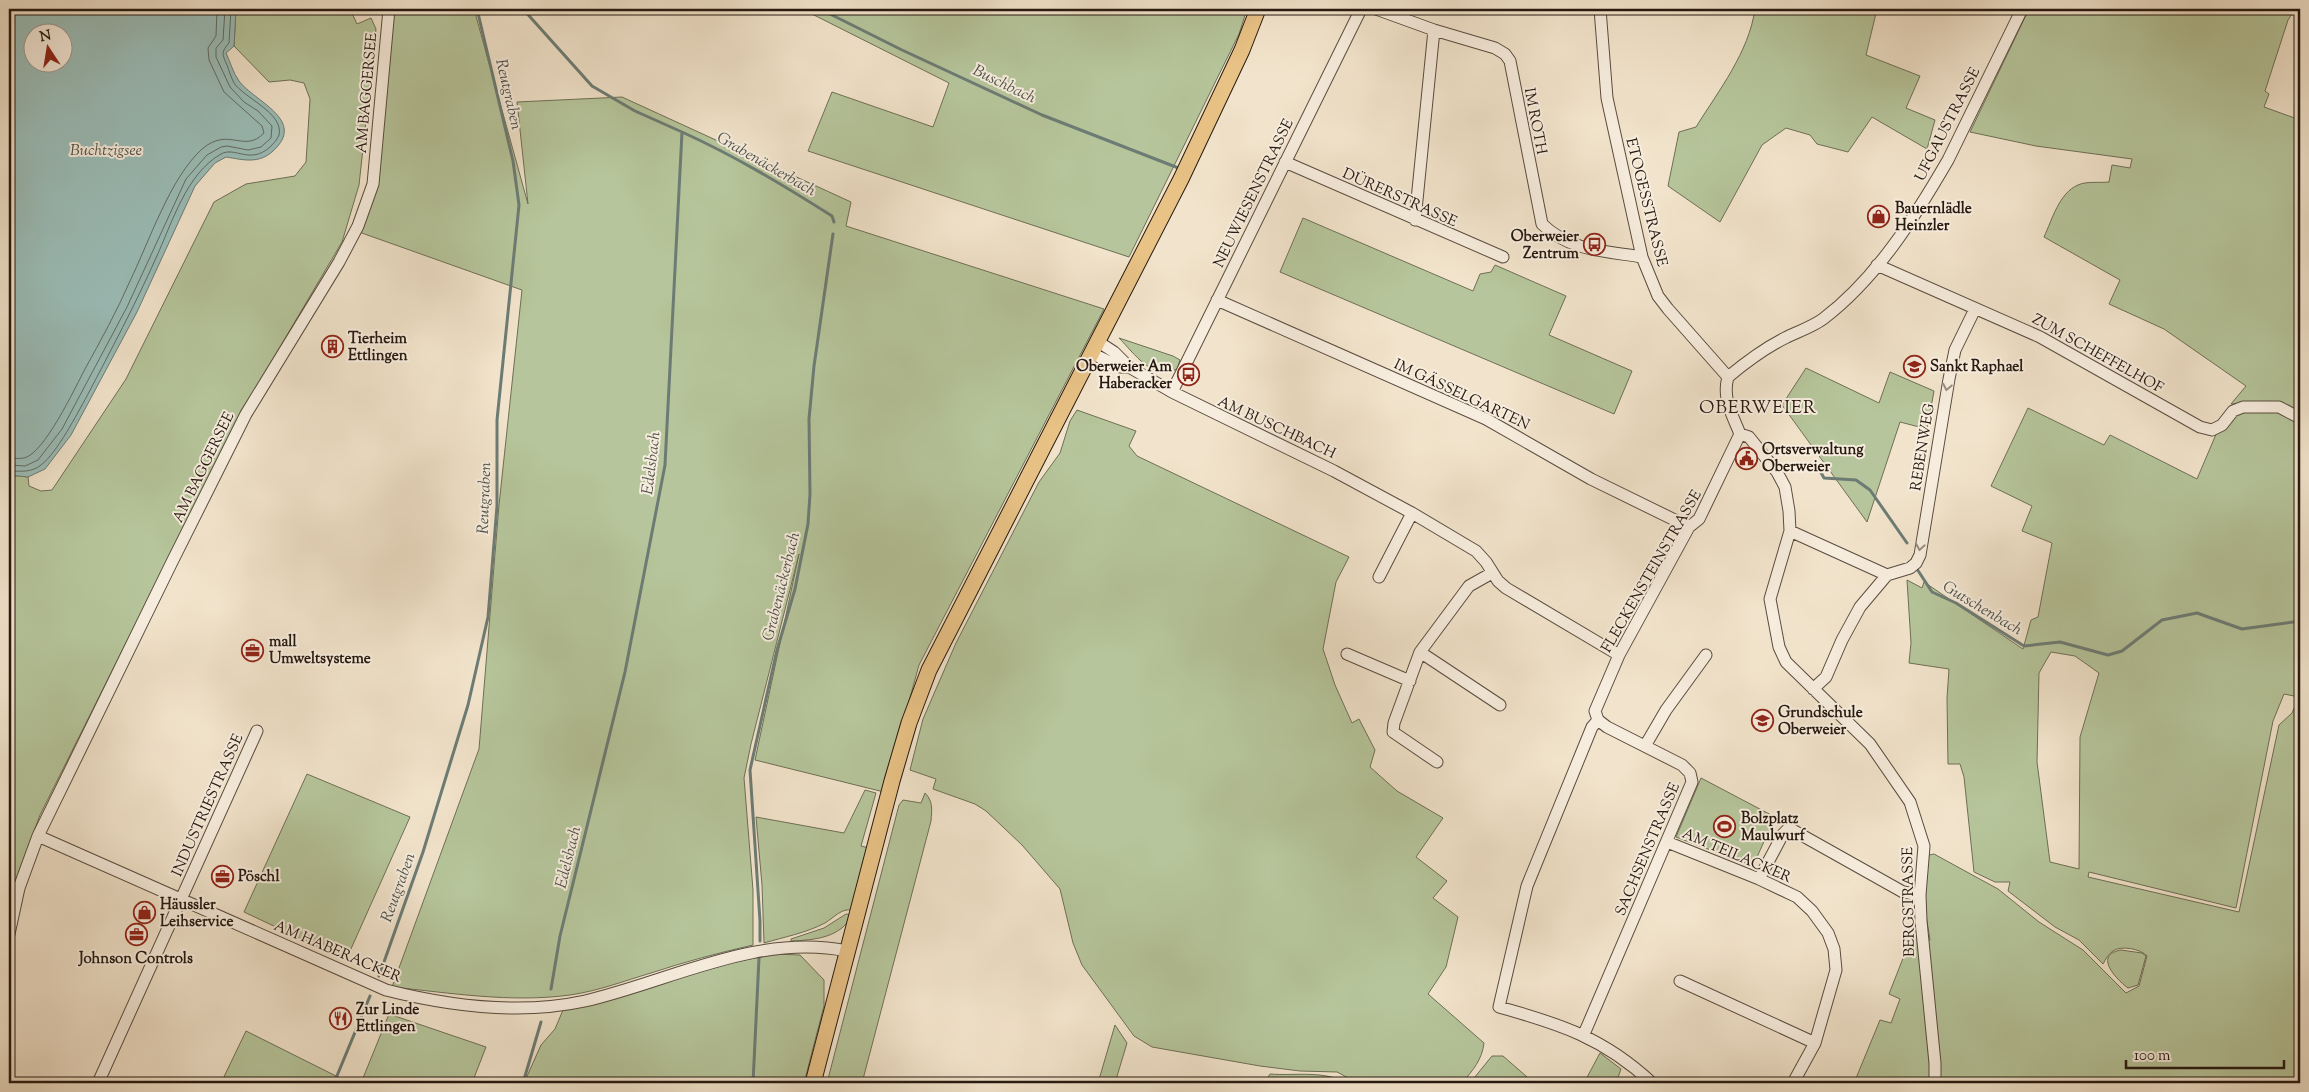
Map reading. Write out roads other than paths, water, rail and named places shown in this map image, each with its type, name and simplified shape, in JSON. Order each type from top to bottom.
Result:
[{"type":"main road","points":[[813,1083],[892,782],[909,723],[929,670],[1182,175],[1258,9]]},
{"type":"street","name":"AM BAGGERSEE","points":[[9,934],[19,888],[38,836],[246,414],[339,262],[358,226],[373,184],[389,9]]},
{"type":"street","name":"NEUWIESENSTRASSE","points":[[1172,392],[1361,9]]},
{"type":"street","name":"IM ROTH","points":[[1376,9],[1434,30],[1495,48],[1505,54],[1510,61],[1542,224],[1551,233],[1576,247],[1642,257]]},
{"type":"street","name":"ETOGESSTRASSE","points":[[1600,9],[1606,98],[1642,257],[1658,296],[1728,376]]},
{"type":"street","name":"UFGAUSTRASSE","points":[[1728,376],[1765,350],[1821,321],[1854,291],[1877,265],[1934,184],[2022,9]]},
{"type":"street","points":[[1415,220],[1434,30]]},
{"type":"street","name":"DÜRERSTRASSE","points":[[1285,162],[1503,257]]},
{"type":"street","name":"ZUM SCHEFFELHOF","points":[[1877,265],[2040,337],[2200,427],[2212,430],[2222,425],[2233,411],[2243,408],[2279,407],[2300,418]]},
{"type":"street","name":"IM GÄSSELGARTEN","points":[[1217,300],[1486,419],[1591,479],[1689,527]]},
{"type":"street","name":"REBENWEG","points":[[1887,574],[1910,568],[1916,563],[1920,555],[1949,379],[1956,350],[1975,309]]},
{"type":"street","name":"AM BUSCHBACH","points":[[1094,347],[1120,367],[1129,367],[1172,392],[1334,471],[1412,513],[1476,551],[1506,588],[1619,655]]},
{"type":"street","points":[[1728,376],[1725,400],[1740,434]]},
{"type":"street","name":"FLECKENSTEINSTRASSE","points":[[1584,1034],[1543,1019],[1499,1007],[1527,886],[1588,736],[1598,720],[1595,711],[1619,655],[1689,527],[1699,519],[1740,434]]},
{"type":"street","name":"BERGSTRASSE","points":[[1740,434],[1749,437],[1762,451],[1785,488],[1790,511],[1790,531],[1770,599],[1786,662],[1870,744],[1910,802],[1924,846],[1920,895],[1935,1083]]},
{"type":"street","points":[[1379,577],[1412,513]]},
{"type":"street","points":[[1790,531],[1887,574],[1860,608],[1842,640],[1826,677],[1813,690]]},
{"type":"street","points":[[1437,762],[1393,732],[1394,723],[1420,652],[1469,586],[1475,580],[1492,572]]},
{"type":"street","points":[[1420,652],[1500,705]]},
{"type":"street","points":[[1347,654],[1410,681]]},
{"type":"street","points":[[1645,746],[1666,710],[1706,656]]},
{"type":"street","name":"SACHSENSTRASSE","points":[[1584,1034],[1692,782],[1690,773],[1682,765],[1598,720]]},
{"type":"street","name":"INDUSTRIESTRASSE","points":[[98,1083],[257,731]]},
{"type":"street","points":[[1759,879],[1783,834],[1789,828],[1903,892],[1920,895]]},
{"type":"street","name":"AM HABERACKER","points":[[38,836],[386,990],[412,997],[480,1006],[529,1008],[585,1001],[704,965],[775,948],[811,946],[847,951]]},
{"type":"street","name":"AM TEILACKER","points":[[1667,842],[1759,879],[1797,897],[1812,911],[1828,933],[1834,949],[1836,970],[1815,1042],[1794,1083]]},
{"type":"street","points":[[1680,981],[1815,1042]]},
{"type":"street","points":[[1584,1034],[1604,1046],[1652,1083]]},
{"type":"water","name":"Buchtzigsee","points":[[9,9],[236,9],[234,46],[226,53],[239,81],[275,112],[281,121],[284,130],[282,140],[273,151],[262,158],[251,160],[226,157],[215,163],[195,186],[137,312],[71,435],[45,469],[28,477],[9,475]]},
{"type":"waterway","name":"Reutgraben","points":[[379,976],[423,852],[468,705],[488,617],[497,506],[497,420],[519,205],[513,161],[477,9]]},
{"type":"waterway","name":"Edelsbach","points":[[523,9],[592,86],[635,111],[682,132],[665,465],[625,672],[560,936],[551,989]]},
{"type":"waterway","name":"Buschbach","points":[[820,9],[902,50],[1042,115],[1181,169]]},
{"type":"waterway","name":"Grabenäckerbach","points":[[682,132],[777,182],[832,216],[834,222]]},
{"type":"waterway","name":"Grabenäckerbach","points":[[760,941],[750,770],[777,650],[795,589],[808,524],[810,494],[809,419],[814,366],[833,234]]},
{"type":"waterway","name":"Gutschenbach","points":[[1819,469],[1824,478],[1856,480],[1870,490],[1907,543]]},
{"type":"waterway","name":"Gutschenbach","points":[[1917,569],[1932,592],[1956,603],[2024,646],[2060,642],[2108,655],[2122,651],[2162,620],[2197,613],[2242,629],[2300,621]]},
{"type":"waterway","name":"Grabenäckerbach","points":[[753,1083],[759,958]]},
{"type":"waterway","name":"Reutgraben","points":[[334,1083],[370,996]]},
{"type":"waterway","name":"Edelsbach","points":[[523,1083],[541,1022]]},
{"type":"place","name":"Bauernlädle Heinzler","points":[[1879,217]]},
{"type":"place","name":"Oberweier Zentrum","points":[[1595,245]]},
{"type":"place","name":"Tierheim Ettlingen","points":[[332,347]]},
{"type":"place","name":"Sankt Raphael","points":[[1914,366]]},
{"type":"place","name":"Oberweier Am Haberacker","points":[[1188,375]]},
{"type":"place","name":"Ortsverwaltung Oberweier","points":[[1746,458]]},
{"type":"place","name":"mall Umweltsysteme","points":[[253,650]]},
{"type":"place","name":"Grundschule Oberweier","points":[[1762,721]]},
{"type":"place","name":"Bolzplatz Maulwurf","points":[[1725,827]]},
{"type":"place","name":"Pöschl","points":[[222,876]]},
{"type":"place","name":"Häussler Leihservice","points":[[144,913]]},
{"type":"place","name":"Johnson Controls","points":[[136,935]]},
{"type":"place","name":"Zur Linde Ettlingen","points":[[340,1018]]},
{"type":"district","name":"OBERWEIER","points":[[1758,407]]}]
